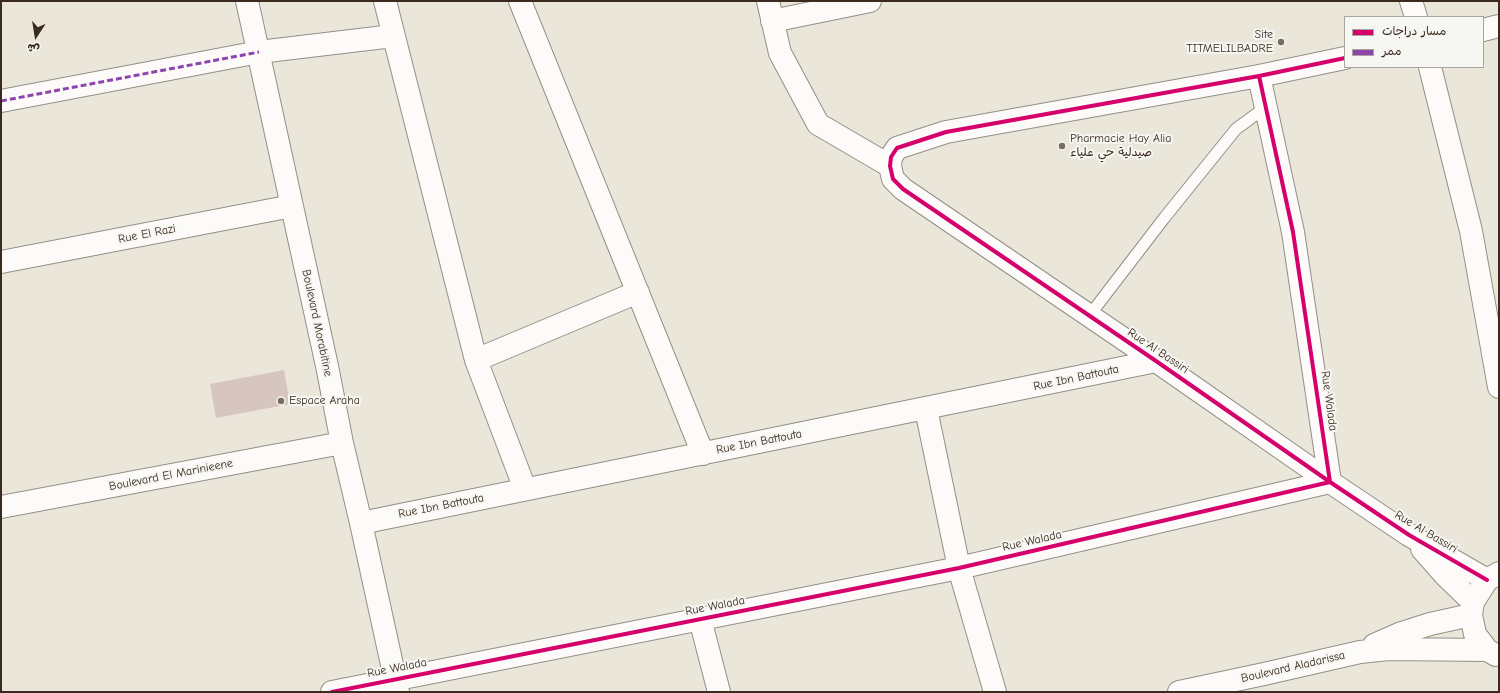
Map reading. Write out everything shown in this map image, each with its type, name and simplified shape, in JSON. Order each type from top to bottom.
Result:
[{"type":"street","name":"Boulevard Morabitine","points":[[248,1],[342,442],[397,685]]},
{"type":"street","points":[[385,1],[476,360],[525,489]]},
{"type":"street","points":[[520,1],[703,454]]},
{"type":"street","points":[[870,1],[770,11],[780,53],[818,124],[890,166],[891,157],[897,148],[946,132],[1259,76],[1344,58]]},
{"type":"street","points":[[1412,1],[1416,16]]},
{"type":"street","points":[[1484,30],[1499,26]]},
{"type":"street","points":[[1,101],[259,52],[393,36]]},
{"type":"street","points":[[1430,68],[1471,231],[1498,374]]},
{"type":"street","name":"Rue Walada","points":[[332,692],[397,685],[700,619],[959,568],[1330,482],[1294,232],[1259,76]]},
{"type":"street","name":"Rue Al Bassiri","points":[[890,166],[893,180],[903,190],[1156,361],[1330,482],[1409,535],[1496,573]]},
{"type":"street","name":"Rue El Razi","points":[[1,262],[292,206]]},
{"type":"street","points":[[476,360],[638,292]]},
{"type":"street","name":"Rue Ibn Battouta","points":[[361,523],[1156,361]]},
{"type":"street","points":[[926,409],[959,568],[995,692]]},
{"type":"street","name":"Boulevard El Marinieene","points":[[1,507],[342,442]]},
{"type":"street","name":"Rue Al Bassiri","points":[[1409,535],[1472,608]]},
{"type":"street","points":[[1495,657],[1475,634],[1472,608],[1496,573]]},
{"type":"street","name":"Boulevard Aladarissa","points":[[1360,652],[1399,634],[1472,608]]},
{"type":"street","points":[[700,619],[719,692]]},
{"type":"street","name":"Boulevard Aladarissa","points":[[1179,692],[1204,689],[1360,652],[1389,648],[1495,657]]},
{"type":"lane","points":[[1089,316],[1165,217],[1236,129],[1266,107]]},
{"type":"building","points":[[284,370],[290,404],[216,418],[210,384]]},
{"type":"marked path","points":[[1,101],[259,52]]},
{"type":"cycle path","points":[[1344,58],[1259,76],[946,132],[897,148],[891,157],[890,166],[893,179],[903,189],[1156,361],[1330,482],[1409,535],[1487,580]]},
{"type":"cycle path","points":[[332,692],[959,568],[1330,482],[1293,232],[1259,76]]},
{"type":"place","name":"Site TITMELILBADRE","points":[[1281,42]]},
{"type":"place","name":"Pharmacie Hay Alia صيدلية حي علياء","points":[[1062,146]]},
{"type":"place","name":"Espace Araha","points":[[281,401]]}]
